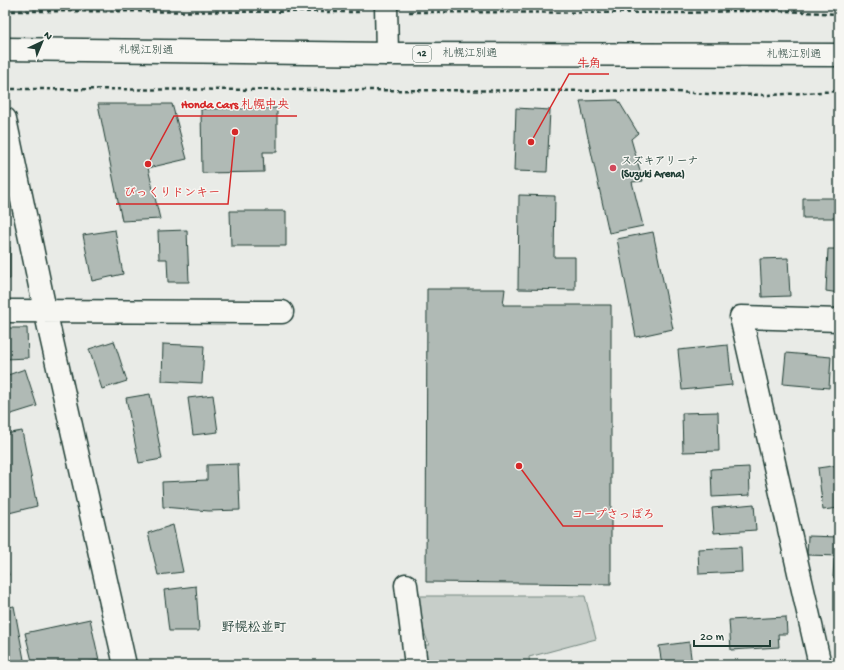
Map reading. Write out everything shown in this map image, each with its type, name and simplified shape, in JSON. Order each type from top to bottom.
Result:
[{"type":"main road","points":[[386,8],[387,54]]},
{"type":"main road","name":"札幌江別通","points":[[5,49],[387,54],[839,55]]},
{"type":"main road","points":[[5,119],[45,310],[125,665]]},
{"type":"main road","points":[[5,310],[282,312]]},
{"type":"main road","points":[[820,665],[741,317],[839,320]]},
{"type":"main road","points":[[406,585],[416,665]]},
{"type":"path","points":[[5,11],[386,8],[686,13],[787,11],[839,14]]},
{"type":"path","points":[[5,89],[663,91],[708,94],[769,95],[839,91]]},
{"type":"shaded area","points":[[411,596],[585,596],[596,639],[529,657],[530,665],[426,665],[421,645],[429,645]]},
{"type":"building","points":[[618,100],[638,133],[631,139],[643,181],[632,182],[643,226],[609,233],[580,101]]},
{"type":"building","points":[[98,104],[172,104],[187,159],[148,168],[160,219],[122,221]]},
{"type":"building","points":[[277,108],[277,152],[263,152],[264,172],[202,173],[201,109]]},
{"type":"building","points":[[516,108],[550,110],[547,172],[514,171]]},
{"type":"building","points":[[519,195],[555,196],[554,257],[575,257],[575,290],[518,289]]},
{"type":"building","points":[[803,198],[839,198],[839,218],[803,218]]},
{"type":"building","points":[[230,211],[286,211],[286,246],[231,246]]},
{"type":"building","points":[[115,230],[123,274],[92,281],[83,235]]},
{"type":"building","points":[[187,230],[189,282],[168,282],[167,259],[159,259],[158,231]]},
{"type":"building","points":[[653,232],[673,329],[636,337],[617,239]]},
{"type":"building","points":[[5,247],[10,247],[10,279],[5,279]]},
{"type":"building","points":[[828,249],[839,249],[839,293],[826,291]]},
{"type":"building","points":[[788,258],[790,296],[762,297],[760,259]]},
{"type":"building","points":[[427,289],[505,289],[503,305],[611,305],[611,584],[426,582]]},
{"type":"building","points":[[5,328],[27,328],[28,358],[5,359]]},
{"type":"building","points":[[114,341],[127,381],[102,389],[89,349]]},
{"type":"building","points":[[163,344],[204,346],[202,383],[162,381]]},
{"type":"building","points":[[728,345],[732,385],[682,390],[678,350]]},
{"type":"building","points":[[839,350],[839,368],[837,368]]},
{"type":"building","points":[[786,353],[831,357],[829,388],[783,384]]},
{"type":"building","points":[[25,369],[37,406],[5,416],[5,376]]},
{"type":"building","points":[[150,394],[162,459],[139,463],[126,398]]},
{"type":"building","points":[[213,395],[218,432],[193,435],[188,398]]},
{"type":"building","points":[[718,412],[719,451],[683,452],[682,413]]},
{"type":"building","points":[[22,431],[37,506],[5,514],[5,434]]},
{"type":"building","points":[[238,464],[240,510],[209,511],[163,507],[162,482],[207,480],[207,465]]},
{"type":"building","points":[[839,465],[839,508],[823,510],[818,468]]},
{"type":"building","points":[[749,467],[750,495],[712,497],[711,469]]},
{"type":"building","points":[[754,504],[756,530],[714,533],[712,508]]},
{"type":"building","points":[[173,525],[183,572],[158,575],[148,533]]},
{"type":"building","points":[[808,536],[839,537],[839,556],[807,555]]},
{"type":"building","points":[[741,547],[742,572],[699,574],[698,549]]},
{"type":"building","points":[[834,559],[839,559],[839,585],[837,585],[837,578],[833,577]]},
{"type":"building","points":[[5,565],[9,575],[5,576]]},
{"type":"building","points":[[196,586],[199,631],[169,631],[164,590]]},
{"type":"building","points":[[14,606],[25,665],[5,665],[5,608]]},
{"type":"building","points":[[786,617],[787,634],[778,634],[779,647],[731,650],[729,620]]},
{"type":"building","points":[[90,619],[99,660],[77,665],[33,665],[25,633]]},
{"type":"building","points":[[689,642],[692,665],[662,665],[659,646]]},
{"type":"building","points":[[569,663],[602,665],[569,665]]},
{"type":"place","name":"びっくりドンキー","points":[[235,132]]},
{"type":"place","name":"牛角","points":[[531,142]]},
{"type":"place","name":"Honda Cars 札幌中央","points":[[148,164]]},
{"type":"place","name":"スズキアリーナ (Suzuki Arena)","points":[[613,168]]},
{"type":"place","name":"コープさっぽろ","points":[[519,466]]},
{"type":"district","name":"野幌松並町","points":[[254,628]]}]
